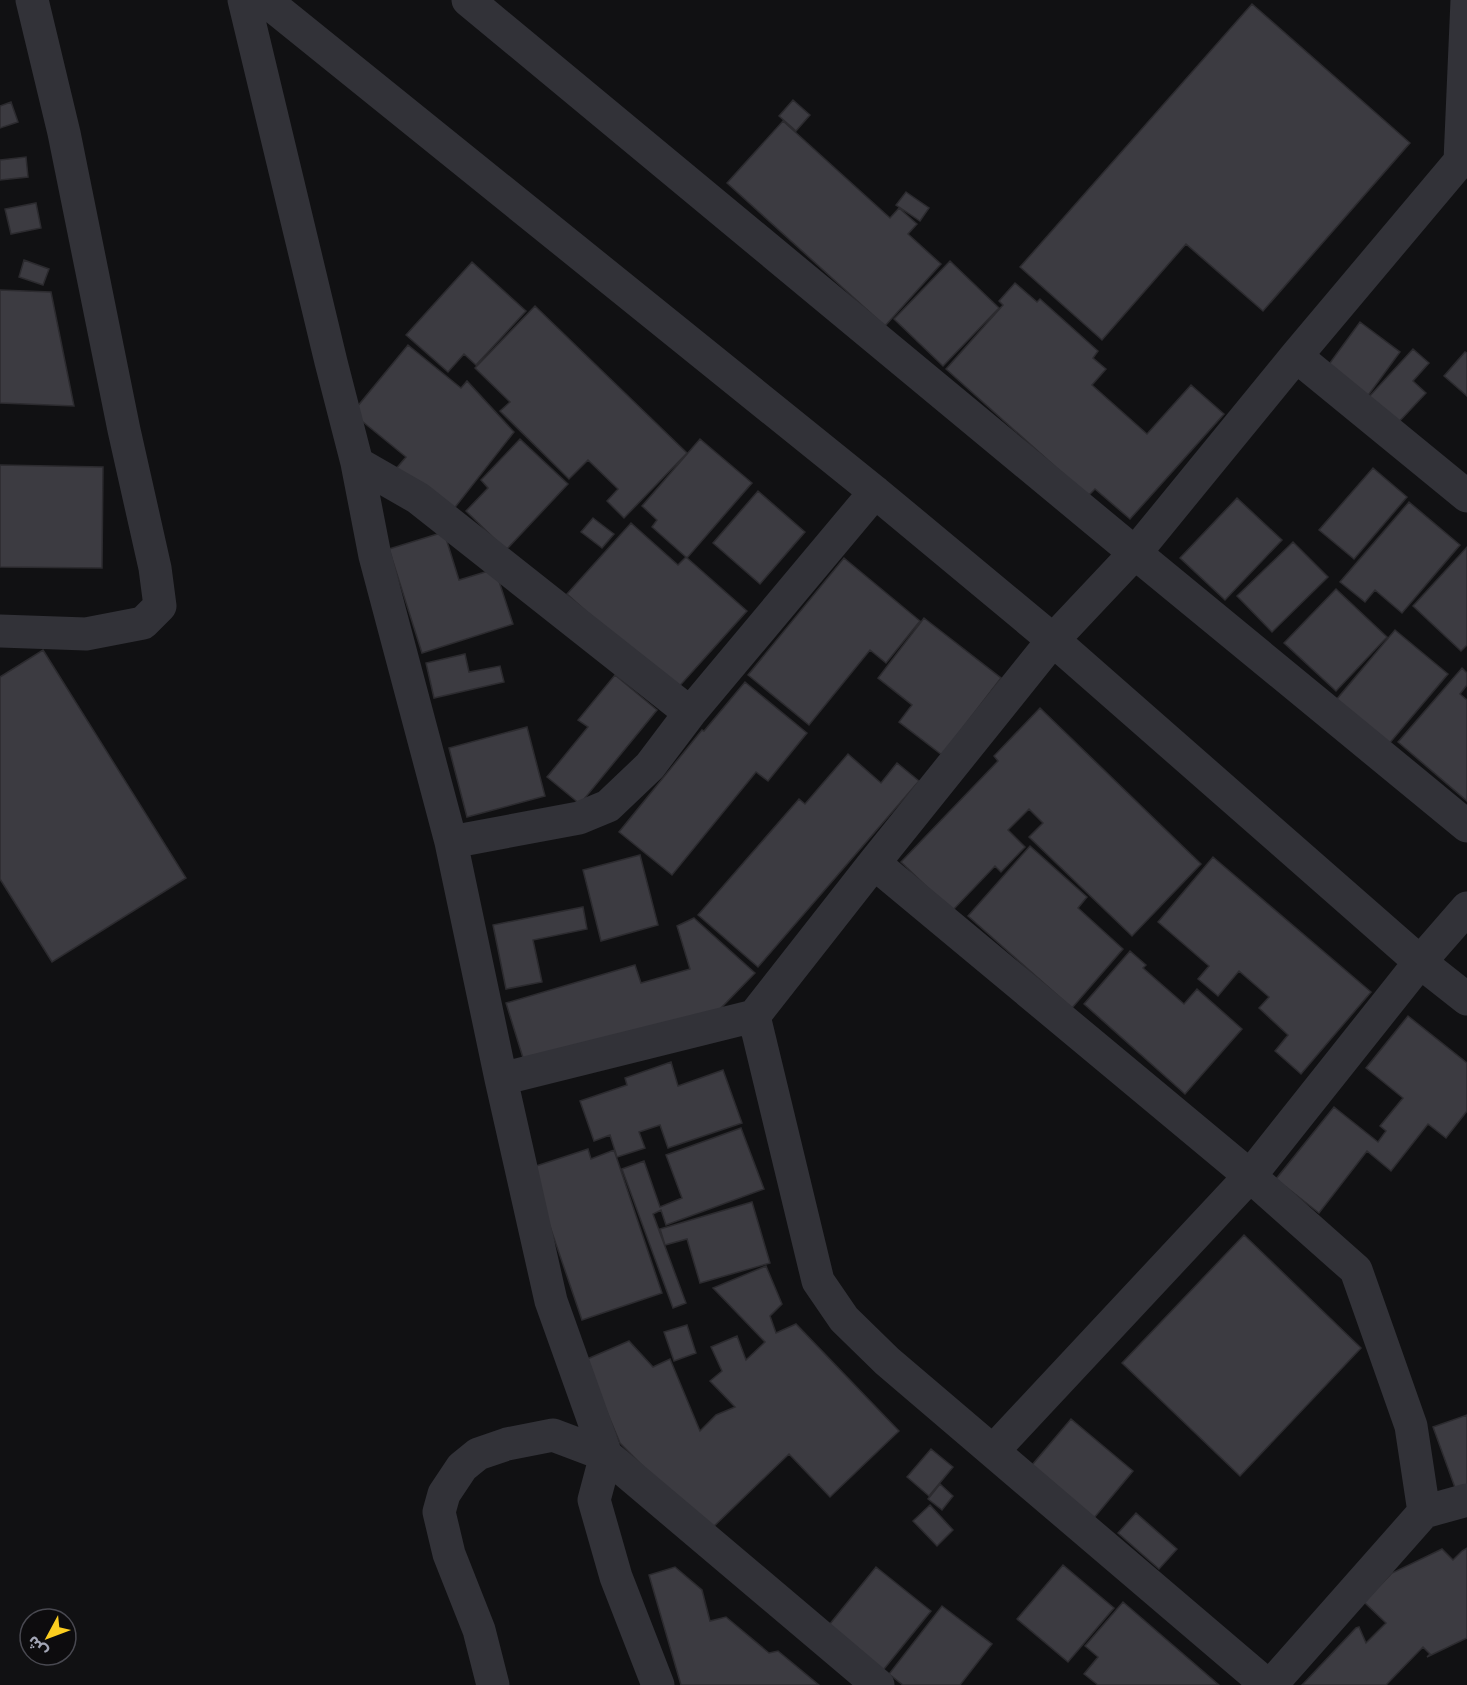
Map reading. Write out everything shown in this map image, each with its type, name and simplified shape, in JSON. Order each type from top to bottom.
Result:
[{"type":"street","points":[[0,631],[86,634],[143,623],[160,606],[155,568],[64,133],[32,0]]},
{"type":"street","points":[[244,0],[357,463],[375,556],[451,842],[551,1301],[606,1455],[594,1500],[616,1577],[658,1685]]},
{"type":"street","points":[[265,0],[874,492],[1053,640],[1420,962],[1467,999]]},
{"type":"street","points":[[468,0],[1467,826]]},
{"type":"street","points":[[501,1079],[754,1016],[1053,640],[1135,553],[1296,356],[1464,161],[1467,0]]},
{"type":"street","points":[[1296,356],[1467,496]]},
{"type":"street","points":[[357,463],[418,498],[690,713]]},
{"type":"street","points":[[451,842],[579,818],[608,806],[650,766],[690,713],[874,492]]},
{"type":"street","points":[[874,863],[1250,1176],[1356,1270],[1411,1426],[1424,1512]]},
{"type":"street","points":[[993,1451],[1250,1176],[1420,962],[1467,908]]},
{"type":"street","points":[[754,1016],[818,1281],[844,1319],[887,1361],[1269,1685],[1424,1512],[1467,1500]]},
{"type":"street","points":[[493,1685],[479,1630],[449,1554],[439,1512],[444,1494],[462,1467],[478,1454],[507,1444],[553,1435],[606,1455],[878,1685]]},
{"type":"building","points":[[1252,4],[1410,143],[1263,311],[1186,244],[1102,340],[1020,267]]},
{"type":"building","points":[[793,100],[810,115],[796,131],[779,116]]},
{"type":"building","points":[[11,102],[18,122],[0,128],[0,106]]},
{"type":"building","points":[[783,121],[890,218],[899,208],[917,224],[908,234],[941,264],[885,326],[727,183]]},
{"type":"building","points":[[26,157],[28,177],[0,180],[0,160]]},
{"type":"building","points":[[906,192],[929,208],[920,221],[896,205]]},
{"type":"building","points":[[36,203],[41,228],[11,234],[5,209]]},
{"type":"building","points":[[24,260],[49,269],[43,285],[19,277]]},
{"type":"building","points":[[950,261],[999,308],[943,366],[894,319]]},
{"type":"building","points":[[472,262],[526,311],[476,365],[464,354],[448,372],[406,335]]},
{"type":"building","points":[[1015,283],[1037,302],[1040,299],[1098,351],[1093,358],[1106,369],[1092,385],[1147,434],[1191,385],[1224,414],[1130,519],[1095,489],[1088,496],[946,369],[1003,305],[999,301]]},
{"type":"building","points":[[0,290],[51,292],[74,406],[0,403]]},
{"type":"building","points":[[535,306],[687,453],[624,518],[607,501],[618,489],[588,460],[569,479],[500,411],[510,402],[475,368]]},
{"type":"building","points":[[1360,322],[1400,352],[1364,401],[1324,371]]},
{"type":"building","points":[[408,345],[461,388],[467,381],[514,432],[449,515],[395,470],[406,457],[352,413]]},
{"type":"building","points":[[1413,349],[1429,363],[1413,381],[1426,393],[1396,425],[1367,399]]},
{"type":"building","points":[[1465,352],[1467,353],[1467,396],[1444,376]]},
{"type":"building","points":[[520,439],[568,484],[506,550],[466,511],[488,488],[481,480]]},
{"type":"building","points":[[700,439],[752,483],[687,558],[652,527],[657,520],[642,506]]},
{"type":"building","points":[[0,465],[103,467],[102,568],[0,567]]},
{"type":"building","points":[[1373,468],[1407,497],[1354,559],[1319,530]]},
{"type":"building","points":[[758,491],[805,532],[760,584],[713,543]]},
{"type":"building","points":[[1237,498],[1282,540],[1225,600],[1180,558]]},
{"type":"building","points":[[1409,502],[1460,545],[1402,613],[1375,590],[1365,602],[1340,582]]},
{"type":"building","points":[[593,518],[614,534],[602,548],[581,532]]},
{"type":"building","points":[[631,523],[678,565],[686,557],[747,611],[675,691],[567,594]]},
{"type":"building","points":[[444,532],[459,580],[495,569],[513,624],[422,653],[389,549]]},
{"type":"building","points":[[1293,542],[1328,577],[1272,632],[1237,596]]},
{"type":"building","points":[[1467,547],[1467,645],[1461,651],[1413,606]]},
{"type":"building","points":[[844,558],[920,621],[886,663],[870,650],[809,725],[748,675]]},
{"type":"building","points":[[1336,589],[1387,637],[1336,691],[1284,643]]},
{"type":"building","points":[[924,618],[1001,678],[942,755],[899,722],[912,705],[878,678]]},
{"type":"building","points":[[1395,630],[1448,674],[1388,745],[1336,700]]},
{"type":"building","points":[[43,650],[186,878],[52,962],[0,879],[0,677]]},
{"type":"building","points":[[465,654],[469,672],[500,666],[504,682],[434,698],[426,663]]},
{"type":"building","points":[[1462,668],[1467,673],[1467,685],[1460,694],[1467,700],[1467,801],[1398,742]]},
{"type":"building","points":[[615,675],[657,710],[580,804],[547,777],[588,727],[578,720]]},
{"type":"building","points":[[745,682],[807,733],[768,781],[756,772],[672,875],[619,832],[702,730],[704,731]]},
{"type":"building","points":[[1040,708],[1201,864],[1132,936],[1029,837],[1043,823],[1029,809],[1008,830],[1025,847],[1001,872],[995,866],[952,911],[901,862],[998,761],[994,756]]},
{"type":"building","points":[[527,727],[545,796],[467,817],[449,748]]},
{"type":"building","points":[[848,754],[881,783],[897,763],[919,781],[758,967],[698,915],[799,799],[805,804]]},
{"type":"building","points":[[1030,846],[1087,897],[1078,908],[1123,949],[1072,1008],[968,916]]},
{"type":"building","points":[[640,855],[658,925],[601,941],[583,870]]},
{"type":"building","points":[[1213,857],[1371,992],[1301,1074],[1275,1051],[1288,1035],[1259,1008],[1269,997],[1239,971],[1218,996],[1198,979],[1209,966],[1158,922]]},
{"type":"building","points":[[583,907],[587,929],[533,940],[542,982],[506,989],[493,925]]},
{"type":"building","points":[[694,918],[755,973],[719,1010],[524,1061],[506,1003],[635,965],[641,983],[690,969],[677,926]]},
{"type":"building","points":[[1130,951],[1146,965],[1143,968],[1184,1004],[1197,989],[1242,1029],[1185,1094],[1084,1004]]},
{"type":"building","points":[[1408,1016],[1467,1063],[1467,1111],[1446,1138],[1428,1124],[1391,1171],[1367,1151],[1319,1213],[1276,1179],[1334,1107],[1378,1142],[1386,1131],[1380,1126],[1403,1098],[1366,1068]]},
{"type":"building","points":[[671,1062],[678,1086],[723,1070],[742,1123],[668,1148],[660,1125],[639,1132],[645,1148],[617,1157],[610,1135],[594,1141],[580,1101],[627,1085],[625,1078]]},
{"type":"building","points":[[741,1128],[764,1189],[666,1225],[661,1210],[653,1214],[686,1303],[673,1308],[622,1169],[644,1161],[660,1207],[682,1198],[666,1155]]},
{"type":"building","points":[[588,1149],[591,1159],[614,1150],[662,1293],[582,1320],[530,1168]]},
{"type":"building","points":[[752,1202],[770,1263],[700,1283],[687,1239],[665,1245],[660,1229]]},
{"type":"building","points":[[1244,1235],[1361,1348],[1240,1476],[1122,1363]]},
{"type":"building","points":[[766,1266],[782,1304],[770,1316],[776,1333],[796,1324],[899,1431],[830,1497],[789,1454],[708,1532],[620,1443],[585,1360],[629,1341],[653,1367],[670,1359],[700,1431],[716,1415],[735,1407],[710,1381],[722,1371],[711,1347],[737,1336],[746,1360],[765,1342],[713,1288]]},
{"type":"building","points":[[687,1325],[696,1353],[674,1361],[664,1332]]},
{"type":"building","points":[[1467,1415],[1467,1490],[1457,1493],[1433,1427]]},
{"type":"building","points":[[1071,1419],[1133,1471],[1094,1518],[1032,1465]]},
{"type":"building","points":[[931,1449],[953,1467],[929,1496],[907,1477]]},
{"type":"building","points":[[940,1484],[953,1496],[942,1510],[928,1499]]},
{"type":"building","points":[[930,1505],[953,1530],[937,1546],[913,1521]]},
{"type":"building","points":[[1136,1513],[1177,1549],[1159,1569],[1118,1533]]},
{"type":"building","points":[[1467,1548],[1467,1638],[1427,1657],[1430,1654],[1423,1647],[1386,1685],[1302,1685],[1356,1628],[1359,1627],[1366,1643],[1386,1623],[1364,1602],[1392,1573],[1442,1549],[1453,1560]]},
{"type":"building","points":[[1063,1565],[1114,1608],[1068,1662],[1017,1619]]},
{"type":"building","points":[[675,1567],[702,1590],[710,1621],[726,1617],[769,1653],[778,1651],[819,1685],[681,1685],[649,1575]]},
{"type":"building","points":[[876,1567],[931,1611],[880,1674],[825,1630]]},
{"type":"building","points":[[1123,1602],[1219,1685],[1098,1685],[1084,1674],[1098,1657],[1085,1646]]},
{"type":"building","points":[[942,1606],[992,1644],[960,1685],[903,1685],[889,1674]]}]
